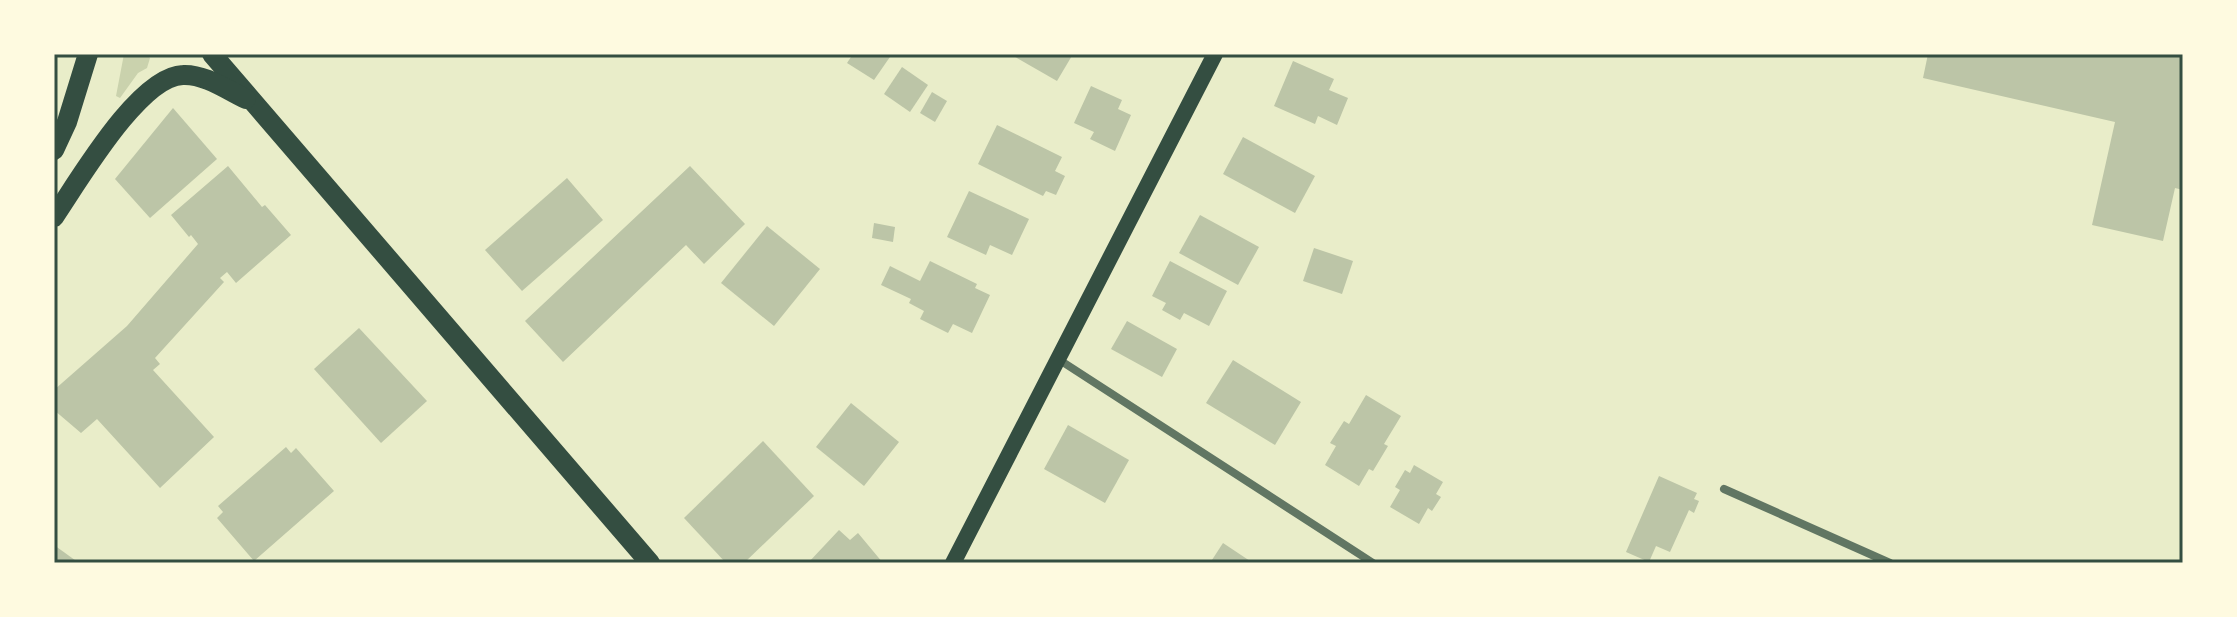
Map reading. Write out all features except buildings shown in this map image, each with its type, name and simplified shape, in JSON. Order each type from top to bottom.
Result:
[{"type":"main road","points":[[54,150],[71,111],[88,54]]},
{"type":"main road","points":[[212,54],[650,563]]},
{"type":"main road","points":[[953,563],[1215,54]]},
{"type":"main road","points":[[54,217],[105,141],[137,101],[156,85],[182,74],[207,80],[254,103]]},
{"type":"street","points":[[1058,359],[1373,563]]},
{"type":"street","points":[[1724,489],[1890,563]]},
{"type":"green space","points":[[124,54],[146,54],[150,58],[147,68],[138,73],[120,98],[116,96]]}]
